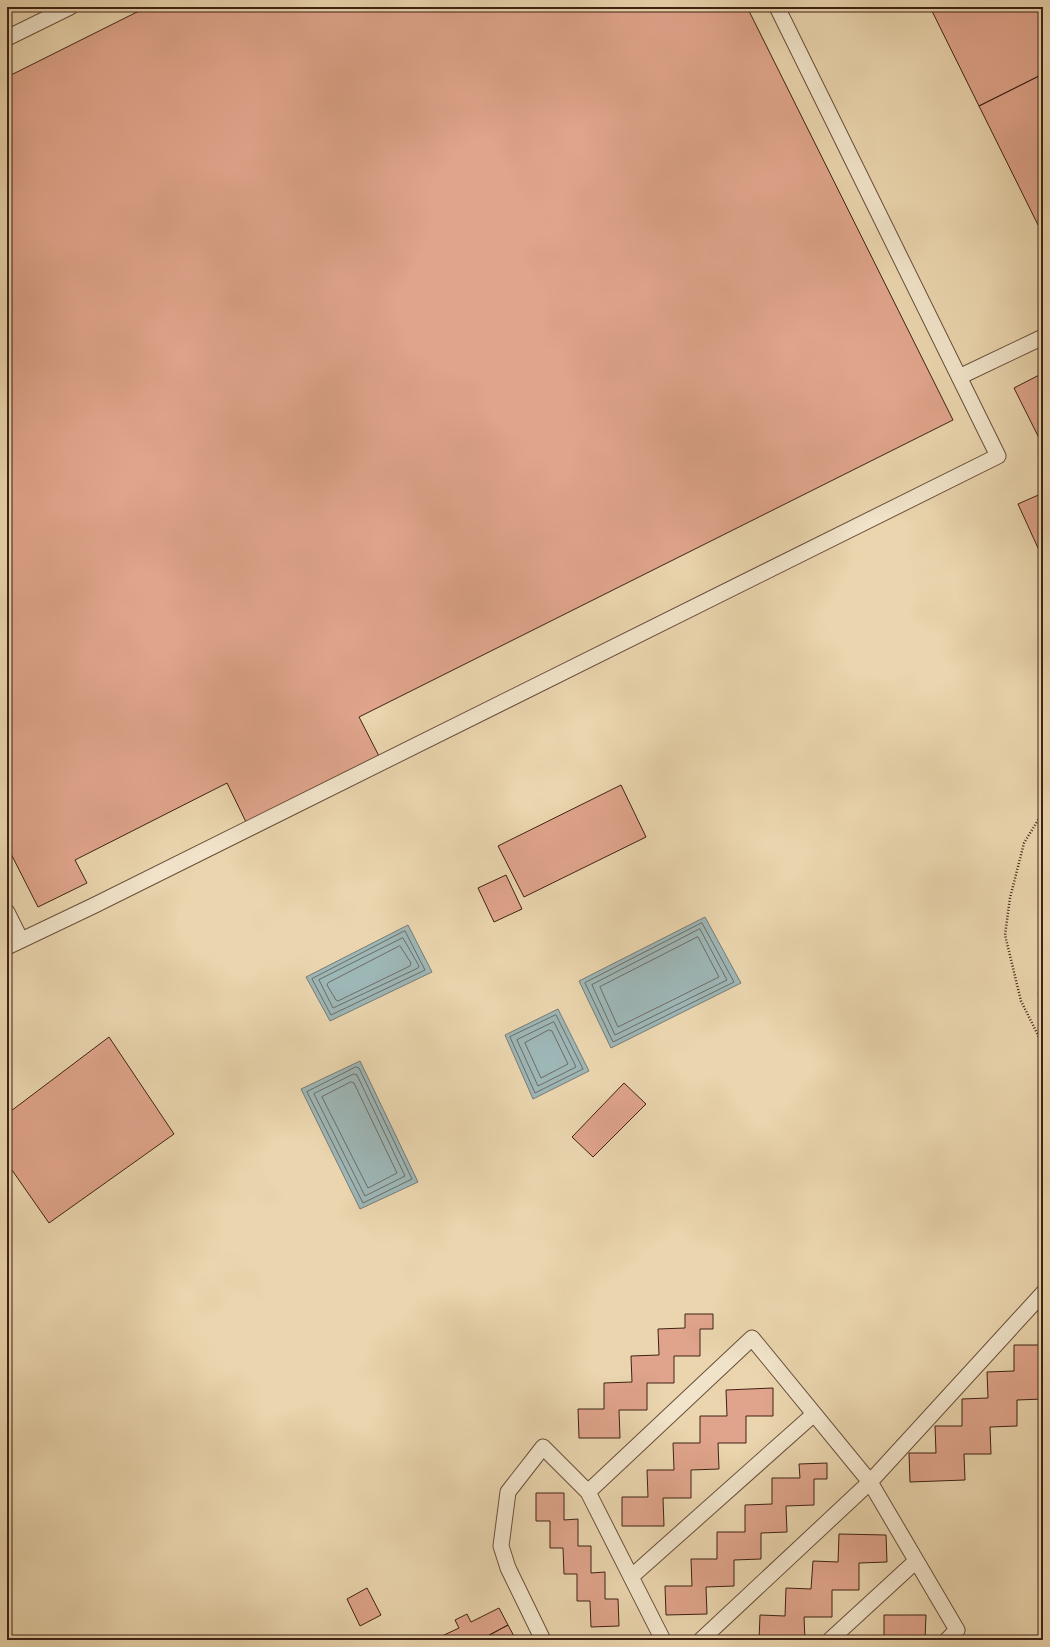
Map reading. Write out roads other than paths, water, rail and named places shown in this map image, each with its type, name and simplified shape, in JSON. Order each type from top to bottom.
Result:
[{"type":"lane","points":[[7,38],[70,7]]},
{"type":"lane","points":[[7,947],[95,906],[998,456],[777,7]]},
{"type":"lane","points":[[959,377],[1043,337]]},
{"type":"lane","points":[[7,912],[21,940]]},
{"type":"lane","points":[[701,1640],[870,1482],[1043,1293]]},
{"type":"lane","points":[[588,1492],[752,1338],[870,1482],[957,1630],[947,1640]]},
{"type":"lane","points":[[631,1577],[814,1414]]},
{"type":"lane","points":[[543,1640],[508,1568],[500,1546],[508,1492],[544,1447],[588,1492],[661,1639]]},
{"type":"lane","points":[[830,1640],[916,1561]]},
{"type":"water","points":[[705,917],[741,983],[611,1048],[579,981]]},
{"type":"water","points":[[408,925],[432,972],[330,1021],[306,977]]},
{"type":"water","points":[[558,1009],[589,1071],[533,1099],[505,1035]]},
{"type":"water","points":[[360,1061],[418,1182],[360,1209],[301,1089]]}]
